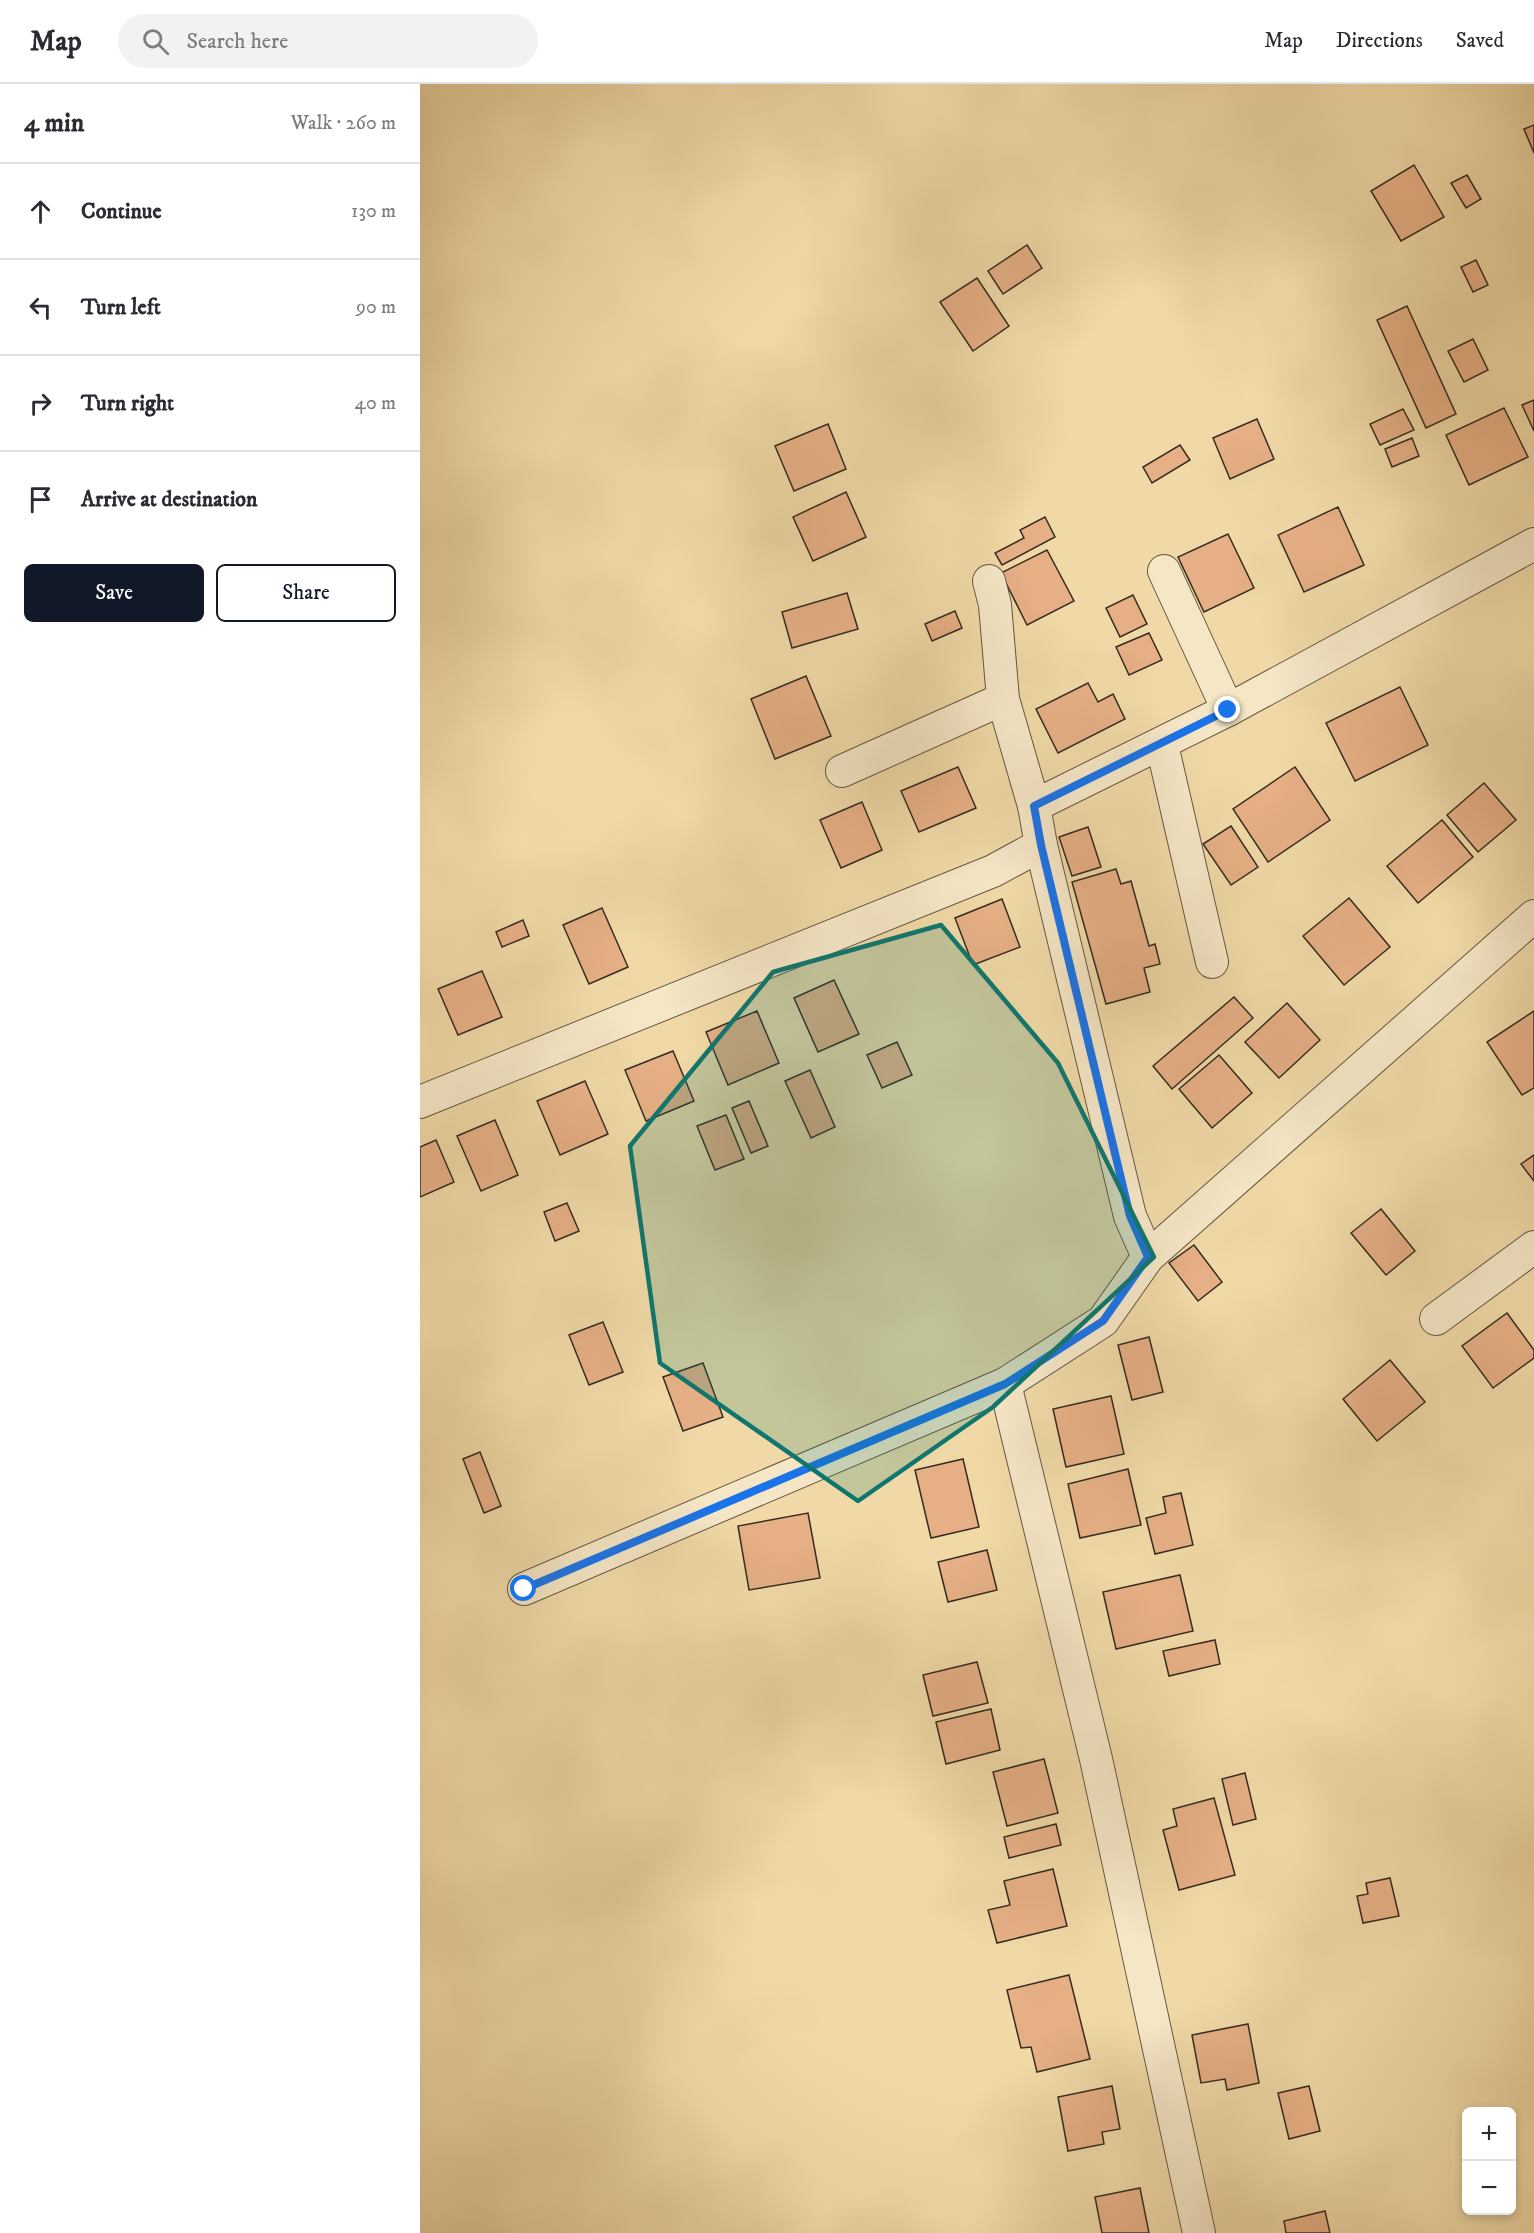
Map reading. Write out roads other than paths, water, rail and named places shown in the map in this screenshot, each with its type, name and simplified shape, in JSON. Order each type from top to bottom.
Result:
[{"type":"street","points":[[1034,806],[1162,745],[1534,544]]},
{"type":"street","points":[[1164,572],[1228,710]]},
{"type":"street","points":[[989,582],[995,605],[1003,699],[1034,806],[1041,845],[1130,1216],[1148,1257]]},
{"type":"street","points":[[842,771],[1003,699]]},
{"type":"street","points":[[1162,745],[1212,962]]},
{"type":"street","points":[[420,1102],[993,871],[1041,845]]},
{"type":"street","points":[[524,1589],[1005,1384],[1103,1321],[1148,1257],[1534,916]]},
{"type":"street","points":[[1436,1319],[1534,1247]]},
{"type":"street","points":[[1005,1384],[1096,1759],[1199,2233]]}]
